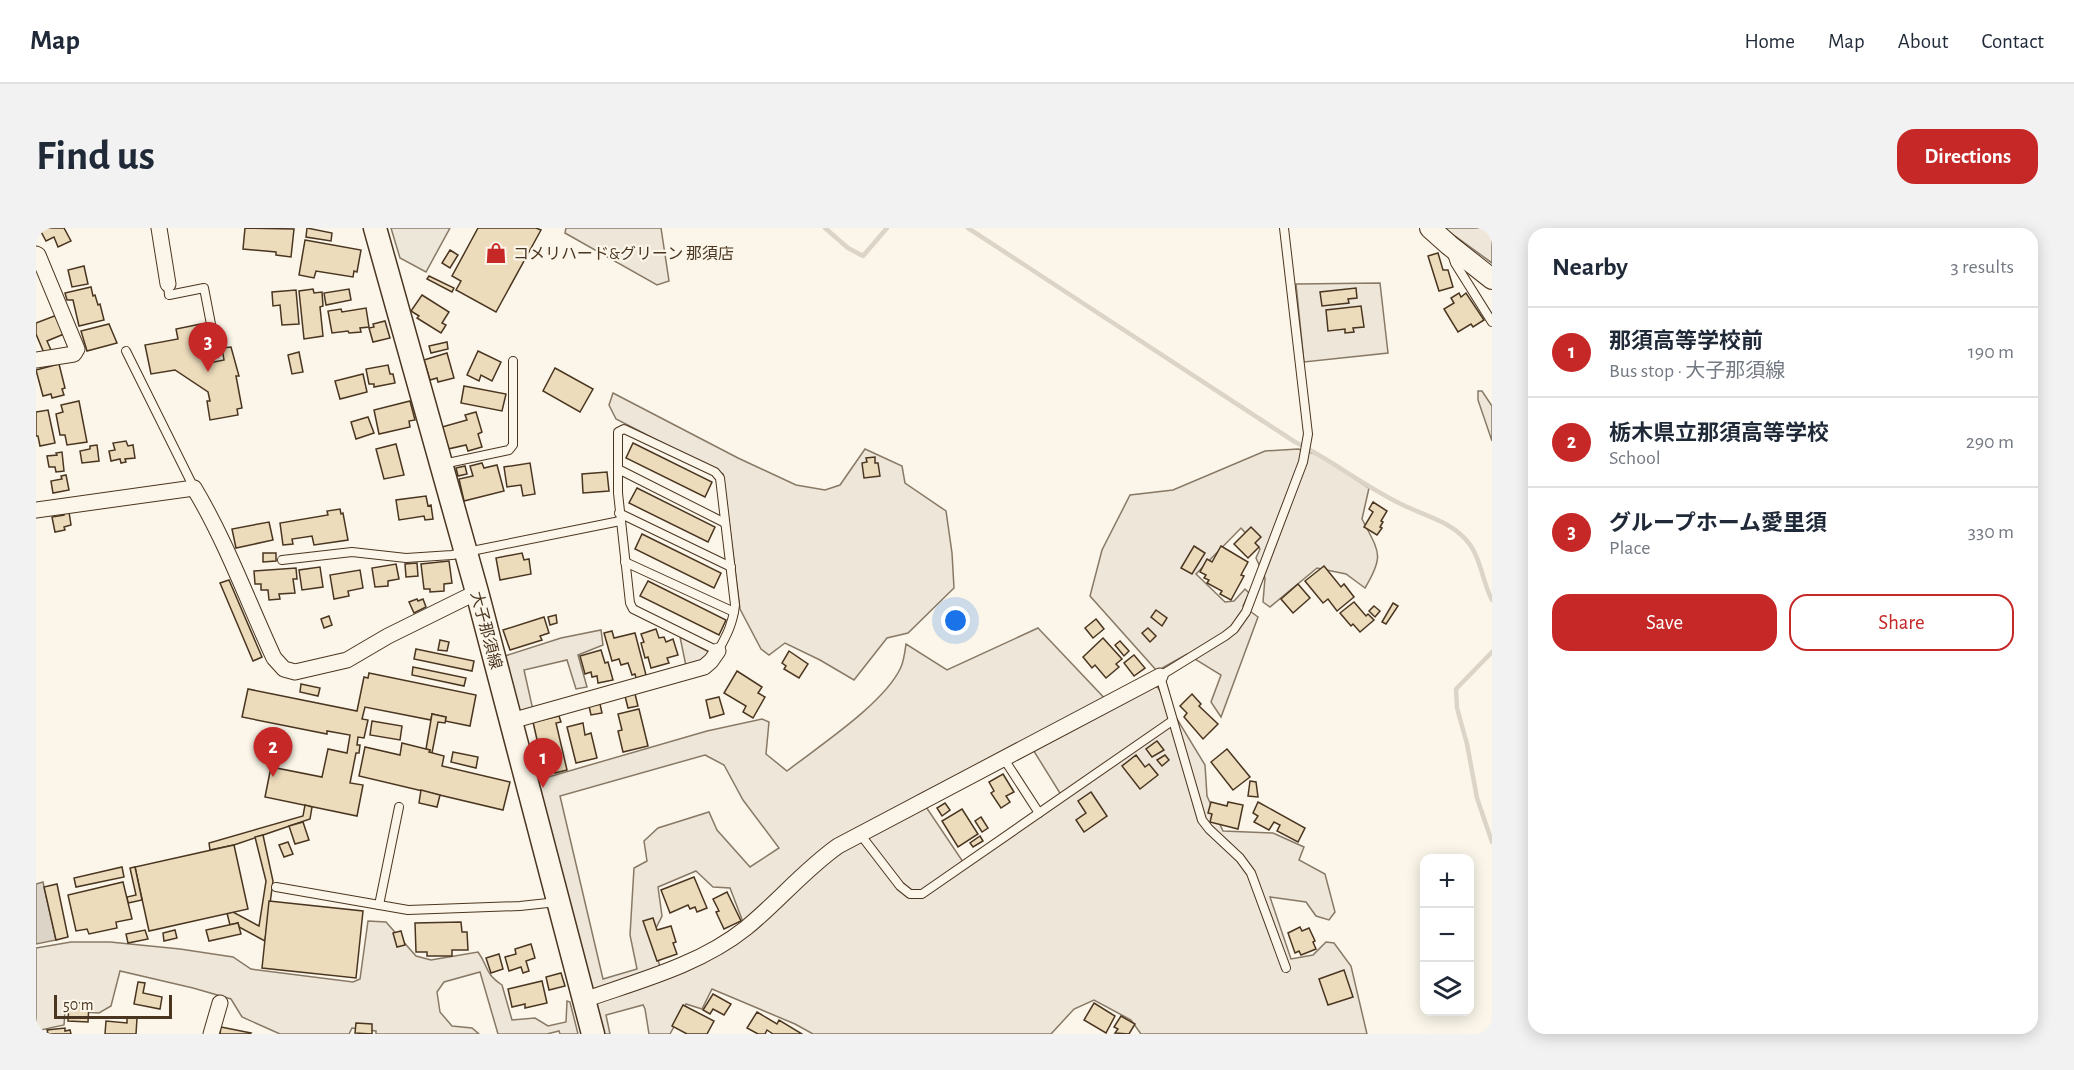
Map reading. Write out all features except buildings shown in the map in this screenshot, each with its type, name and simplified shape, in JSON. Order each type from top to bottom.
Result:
[{"type":"main road","name":"大子那須線","points":[[375,228],[477,592],[593,1034]]},
{"type":"main road","points":[[1430,228],[1492,279]]},
{"type":"street","points":[[159,228],[168,284]]},
{"type":"street","points":[[36,254],[77,349],[75,354],[36,360]]},
{"type":"street","points":[[36,510],[194,488],[274,658],[284,669],[295,672],[346,660],[388,636],[477,592]]},
{"type":"street","points":[[511,721],[704,667],[718,651]]},
{"type":"street","points":[[584,1000],[659,974],[718,947],[745,929],[819,859],[860,834],[1160,676]]},
{"type":"street","points":[[211,1034],[220,1003]]},
{"type":"lane","points":[[1284,228],[1308,434],[1303,462],[1246,612],[1234,629],[1225,636],[1160,676],[1202,820],[1251,873],[1286,968]]},
{"type":"lane","points":[[1449,245],[1455,263],[1492,322]]},
{"type":"lane","points":[[168,284],[170,295],[204,288],[215,345]]},
{"type":"lane","points":[[126,351],[194,488]]},
{"type":"lane","points":[[440,465],[509,450],[513,445],[513,361]]},
{"type":"lane","points":[[624,429],[715,472],[720,478],[734,612],[729,632],[718,651],[633,609],[630,603],[620,517],[618,469],[618,432],[624,429]]},
{"type":"lane","points":[[618,469],[725,523]]},
{"type":"lane","points":[[282,560],[352,552],[406,558],[466,553],[620,517],[731,567]]},
{"type":"lane","points":[[625,562],[734,612]]},
{"type":"lane","points":[[860,834],[900,886],[910,894],[922,894],[1172,721]]},
{"type":"lane","points":[[1004,759],[1039,813]]},
{"type":"lane","points":[[379,905],[399,807]]},
{"type":"lane","points":[[276,887],[408,909],[520,906],[558,902]]},
{"type":"shaded area","points":[[391,228],[450,228],[426,272],[400,258]]},
{"type":"shaded area","points":[[566,228],[661,228],[669,281],[657,285],[565,233]]},
{"type":"shaded area","points":[[1444,228],[1492,228],[1492,263]]},
{"type":"shaded area","points":[[1380,283],[1388,353],[1304,362],[1296,284]]},
{"type":"shaded area","points":[[1478,391],[1482,391],[1492,406],[1492,441],[1478,400]]},
{"type":"shaded area","points":[[613,393],[738,458],[796,485],[825,490],[840,485],[865,449],[902,466],[905,483],[946,511],[954,588],[908,633],[887,638],[854,680],[785,643],[769,655],[761,649],[740,609],[723,474],[616,419],[609,405]]},
{"type":"shaded area","points":[[1298,449],[1319,455],[1369,488],[1362,519],[1376,547],[1375,568],[1365,588],[1346,574],[1317,568],[1270,607],[1263,602],[1265,578],[1256,558],[1260,549],[1241,528],[1196,574],[1225,602],[1234,601],[1245,589],[1249,593],[1243,606],[1258,617],[1221,717],[1211,702],[1221,675],[1187,654],[1157,671],[1090,596],[1102,550],[1130,495],[1173,490],[1265,451]]},
{"type":"shaded area","points":[[1038,628],[1112,706],[1157,686],[1205,765],[1207,796],[1223,831],[1273,833],[1304,847],[1299,860],[1325,874],[1335,912],[1329,920],[1316,916],[1306,902],[1270,897],[1291,959],[1313,955],[1326,942],[1334,943],[1351,966],[1367,1034],[1141,1034],[1131,1020],[1094,1000],[1074,1009],[1051,1034],[813,1034],[795,1024],[712,989],[702,1009],[686,1004],[670,1034],[649,1034],[643,1005],[606,1015],[610,1034],[602,1034],[538,780],[707,731],[762,719],[769,722],[766,754],[787,771],[850,723],[881,695],[901,667],[906,644],[947,670]],"holes":[[[1027,740],[1063,798],[963,862],[918,795]],[[705,755],[724,765],[743,800],[779,848],[750,867],[717,830],[709,812],[658,828],[644,841],[647,861],[634,868],[630,935],[637,969],[603,979],[560,796]],[[696,871],[713,887],[730,888],[743,922],[662,975],[652,936],[662,916],[658,887]]]},
{"type":"shaded area","points":[[601,630],[603,645],[578,655],[587,687],[576,689],[567,660],[524,670],[533,710],[518,712],[505,656],[561,638]]},
{"type":"shaded area","points":[[680,637],[711,653],[701,663],[686,666]]},
{"type":"shaded area","points":[[43,882],[56,940],[36,944],[36,884]]},
{"type":"shaded area","points":[[368,921],[386,922],[416,956],[431,960],[478,952],[489,973],[502,985],[512,1020],[535,1018],[548,1026],[566,1022],[567,1001],[570,1002],[578,1034],[560,1034],[559,1031],[547,1034],[498,1034],[480,972],[444,982],[437,992],[440,1012],[452,1026],[472,1028],[479,1034],[376,1034],[376,1031],[352,1028],[349,1034],[280,1034],[242,1017],[231,999],[120,971],[111,1006],[99,1013],[65,1011],[64,1025],[36,1031],[36,948],[71,942],[110,942],[180,949],[233,957],[251,969],[353,982],[360,979]]},
{"type":"waterway","points":[[825,228],[848,248],[863,256],[887,228]]},
{"type":"waterway","points":[[968,228],[1295,442],[1389,498],[1453,528],[1472,547],[1492,600]]},
{"type":"waterway","points":[[1492,652],[1456,689],[1457,708],[1467,744],[1477,798],[1492,842]]},
{"type":"place","name":"コメリハード&グリーン 那須店","points":[[496,253]]},
{"type":"place","name":"グループホーム愛里須","points":[[208,372]]},
{"type":"place","name":"栃木県立那須高等学校","points":[[273,777]]},
{"type":"place","name":"那須高等学校前","points":[[543,788]]}]
